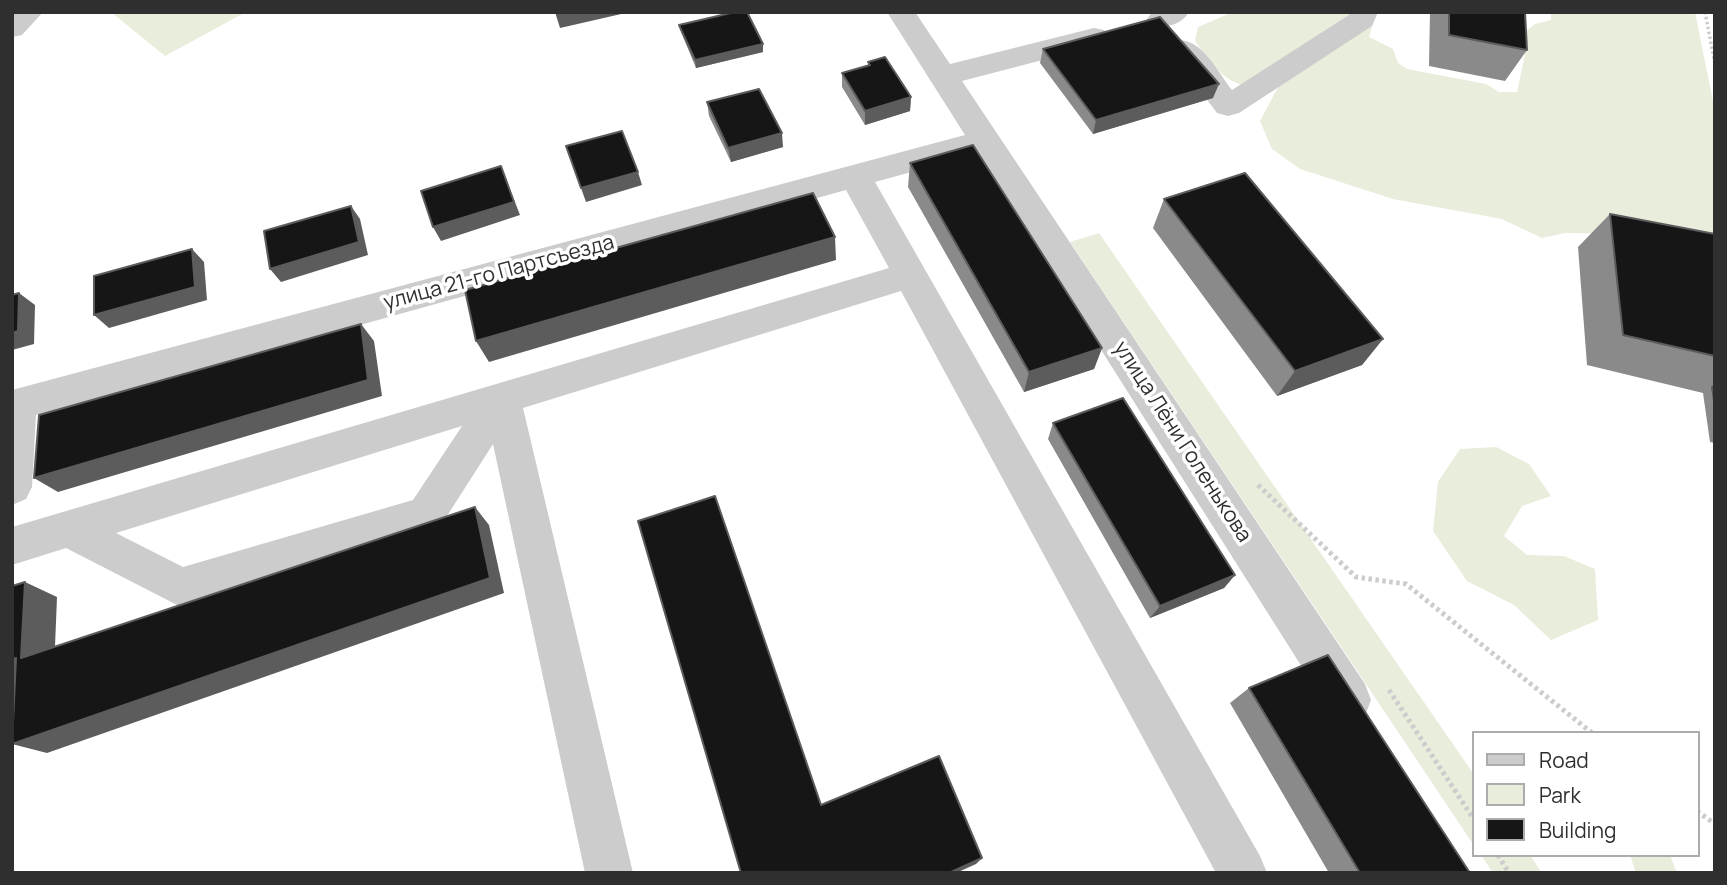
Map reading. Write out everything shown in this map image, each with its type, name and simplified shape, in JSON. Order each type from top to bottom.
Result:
[{"type":"street","points":[[12,28],[29,12]]},
{"type":"street","name":"улица Лёни Голенькова","points":[[901,12],[1368,729]]},
{"type":"street","points":[[944,76],[1148,22],[1228,106],[1362,20],[1364,12]]},
{"type":"street","name":"улица 21-го Партсъезда","points":[[15,405],[986,140]]},
{"type":"street","points":[[855,176],[1243,873]]},
{"type":"street","points":[[12,546],[911,275]]},
{"type":"street","points":[[69,529],[181,587],[426,514],[502,398]]},
{"type":"street","points":[[502,398],[609,873]]},
{"type":"street","points":[[12,487],[15,405]]},
{"type":"path","points":[[1705,12],[1715,64]]},
{"type":"path","points":[[1257,484],[1356,577],[1406,584],[1590,731]]},
{"type":"path","points":[[1699,812],[1715,824]]},
{"type":"path","points":[[1499,857],[1509,873]]},
{"type":"green space","points":[[111,12],[246,12],[165,56]]},
{"type":"green space","points":[[1233,12],[1364,12],[1373,23],[1369,37],[1393,49],[1398,63],[1407,69],[1486,84],[1499,92],[1517,92],[1525,55],[1522,34],[1535,24],[1551,20],[1551,12],[1695,12],[1715,111],[1715,235],[1565,233],[1542,238],[1502,219],[1393,199],[1300,169],[1272,149],[1260,121],[1285,74],[1258,84],[1245,85],[1236,82],[1220,72],[1195,41],[1198,27]]},
{"type":"green space","points":[[1099,233],[1472,772],[1472,843],[1070,242]]},
{"type":"green space","points":[[1496,447],[1529,464],[1551,496],[1522,506],[1504,536],[1527,555],[1564,556],[1595,569],[1598,620],[1551,640],[1514,605],[1467,581],[1433,531],[1438,482],[1460,449]]},
{"type":"green space","points":[[1482,857],[1531,857],[1542,873],[1493,873]]},
{"type":"green space","points":[[1631,857],[1671,857],[1677,873],[1636,873]]},
{"type":"building","points":[[735,12],[747,12],[763,44],[695,60],[679,25]]},
{"type":"building","points":[[1449,12],[1525,12],[1527,50],[1449,35]]},
{"type":"building","points":[[1160,17],[1219,84],[1096,120],[1043,49]]},
{"type":"building","points":[[885,57],[911,97],[865,111],[842,73],[870,65],[868,62]]},
{"type":"building","points":[[759,89],[782,133],[728,148],[707,102]]},
{"type":"building","points":[[622,131],[638,172],[581,188],[566,146]]},
{"type":"building","points":[[973,145],[1102,348],[1029,372],[910,163]]},
{"type":"building","points":[[501,166],[514,202],[433,227],[421,191]]},
{"type":"building","points":[[1245,173],[1383,339],[1295,371],[1164,199]]},
{"type":"building","points":[[813,193],[835,237],[476,341],[465,290]]},
{"type":"building","points":[[351,206],[359,242],[270,269],[264,231]]},
{"type":"building","points":[[1610,214],[1715,234],[1715,356],[1623,335]]},
{"type":"building","points":[[192,249],[195,287],[94,315],[94,276]]},
{"type":"building","points":[[19,293],[18,331],[12,333],[12,295]]},
{"type":"building","points":[[361,324],[368,380],[34,478],[39,415]]},
{"type":"building","points":[[1715,385],[1715,407],[1712,387]]},
{"type":"building","points":[[1123,398],[1235,575],[1160,606],[1053,423]]},
{"type":"building","points":[[715,496],[821,805],[939,756],[982,858],[949,873],[741,873],[638,521]]},
{"type":"building","points":[[475,507],[490,578],[12,744],[16,658],[12,660],[12,586],[25,582],[21,658]]},
{"type":"building","points":[[1328,655],[1470,873],[1360,873],[1249,688]]}]
